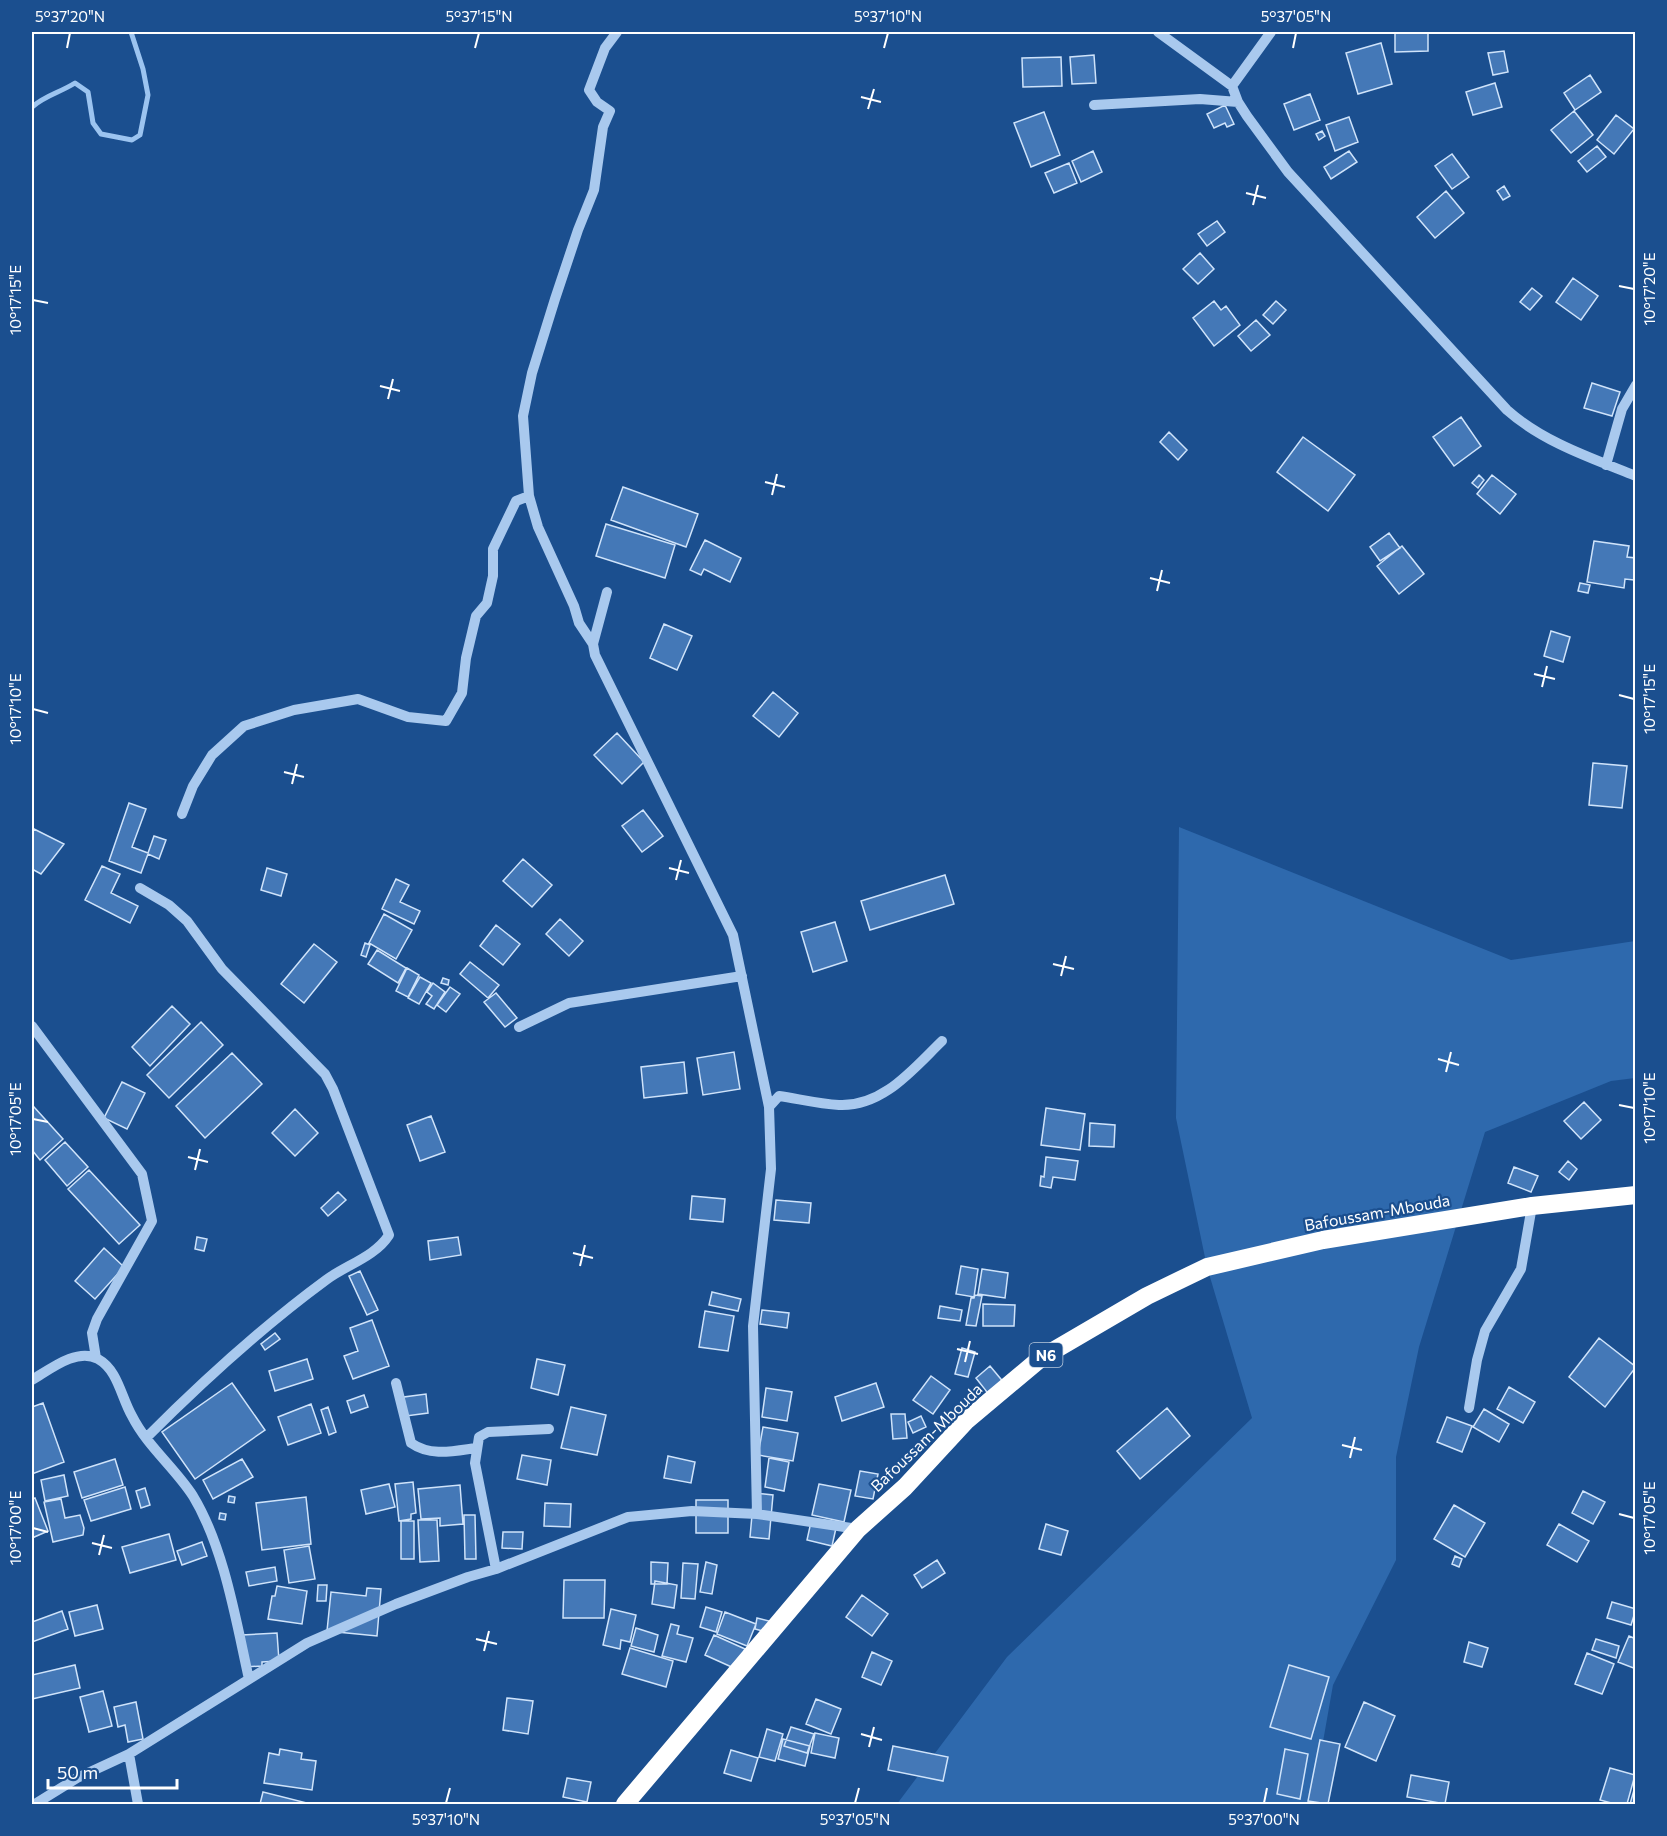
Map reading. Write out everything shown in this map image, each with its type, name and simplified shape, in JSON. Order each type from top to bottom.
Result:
[{"type":"highway","name":"Bafoussam-Mbouda","points":[[624,1804],[858,1529],[905,1487],[967,1420],[1041,1358],[1147,1296],[1207,1267],[1323,1240],[1532,1206],[1635,1195]]},
{"type":"street","points":[[617,32],[605,48],[589,90],[597,102],[610,111],[603,127],[594,190],[555,299],[532,374],[523,416],[529,496],[538,527],[574,606],[579,623],[593,644],[595,655],[733,935],[769,1107],[771,1168],[753,1326],[757,1514]]},
{"type":"street","points":[[1158,32],[1232,86],[1238,102],[1288,172],[1507,410],[1535,432],[1635,476]]},
{"type":"street","points":[[1232,86],[1271,32]]},
{"type":"street","points":[[1094,105],[1200,99],[1238,102]]},
{"type":"street","points":[[1606,465],[1622,409],[1635,385]]},
{"type":"street","points":[[182,814],[193,786],[212,755],[244,726],[294,710],[358,699],[408,717],[446,721],[462,693],[466,658],[476,616],[487,603],[493,576],[493,549],[516,501],[529,496]]},
{"type":"street","points":[[593,644],[607,592]]},
{"type":"street","points":[[140,888],[169,905],[187,921],[222,969],[325,1074],[333,1089],[389,1235],[382,1245],[327,1279],[265,1329],[191,1393],[147,1437]]},
{"type":"street","points":[[519,1027],[568,1003],[742,976]]},
{"type":"street","points":[[32,1026],[142,1174],[152,1221],[97,1319],[92,1333],[96,1358]]},
{"type":"street","points":[[769,1107],[779,1096],[841,1105],[872,1100],[898,1084],[942,1041]]},
{"type":"street","points":[[1469,1408],[1477,1360],[1485,1331],[1521,1269],[1532,1206]]},
{"type":"street","points":[[32,1380],[73,1356],[96,1358],[112,1372],[132,1418],[193,1497],[211,1536],[223,1566],[249,1679]]},
{"type":"street","points":[[396,1383],[411,1443],[420,1450],[441,1453],[476,1448]]},
{"type":"street","points":[[496,1569],[475,1463],[479,1437],[488,1432],[549,1429]]},
{"type":"street","points":[[35,1804],[77,1778],[129,1754],[317,1639],[396,1604],[496,1569],[628,1517],[692,1511],[757,1514],[858,1529]]},
{"type":"street","points":[[129,1754],[138,1804]]},
{"type":"shaded area","points":[[1179,827],[1511,960],[1635,941],[1635,1078],[1611,1081],[1485,1132],[1419,1347],[1396,1457],[1396,1560],[1333,1685],[1312,1804],[897,1804],[1007,1657],[1252,1418],[1207,1267],[1176,1118]]},
{"type":"building","points":[[1395,32],[1428,32],[1428,51],[1395,52]]},
{"type":"building","points":[[1381,43],[1392,84],[1358,94],[1346,53]]},
{"type":"building","points":[[1504,51],[1508,72],[1493,75],[1488,53]]},
{"type":"building","points":[[1094,55],[1096,83],[1072,84],[1070,57]]},
{"type":"building","points":[[1061,57],[1062,86],[1023,87],[1022,58]]},
{"type":"building","points":[[1590,75],[1601,92],[1575,110],[1564,93]]},
{"type":"building","points":[[1495,83],[1502,107],[1473,115],[1466,92]]},
{"type":"building","points":[[1310,94],[1320,120],[1294,130],[1284,104]]},
{"type":"building","points":[[1225,105],[1234,124],[1227,127],[1225,123],[1214,128],[1207,114]]},
{"type":"building","points":[[1574,111],[1593,135],[1571,153],[1551,130]]},
{"type":"building","points":[[1044,112],[1060,155],[1031,167],[1014,123]]},
{"type":"building","points":[[1616,115],[1634,129],[1614,154],[1597,140]]},
{"type":"building","points":[[1349,117],[1358,142],[1335,151],[1326,125]]},
{"type":"building","points":[[1322,131],[1325,136],[1319,140],[1316,134]]},
{"type":"building","points":[[1597,146],[1606,157],[1587,172],[1578,161]]},
{"type":"building","points":[[1093,151],[1102,172],[1081,182],[1072,161]]},
{"type":"building","points":[[1349,151],[1357,162],[1331,179],[1324,167]]},
{"type":"building","points":[[1452,154],[1469,177],[1452,189],[1435,166]]},
{"type":"building","points":[[1069,163],[1077,183],[1054,193],[1045,173]]},
{"type":"building","points":[[1504,186],[1510,196],[1503,200],[1497,191]]},
{"type":"building","points":[[1446,191],[1464,213],[1435,238],[1417,217]]},
{"type":"building","points":[[1217,221],[1225,232],[1207,246],[1198,234]]},
{"type":"building","points":[[1200,253],[1214,269],[1198,284],[1183,269]]},
{"type":"building","points":[[1573,278],[1598,296],[1581,320],[1556,302]]},
{"type":"building","points":[[1532,288],[1542,296],[1530,310],[1520,302]]},
{"type":"building","points":[[1214,301],[1221,310],[1226,306],[1240,325],[1214,346],[1193,318]]},
{"type":"building","points":[[1276,301],[1286,310],[1273,324],[1263,315]]},
{"type":"building","points":[[1256,320],[1270,335],[1251,351],[1238,336]]},
{"type":"building","points":[[1592,383],[1620,392],[1612,416],[1584,408]]},
{"type":"building","points":[[1461,417],[1481,446],[1454,466],[1433,437]]},
{"type":"building","points":[[1169,432],[1187,450],[1178,460],[1160,442]]},
{"type":"building","points":[[1303,437],[1355,475],[1328,511],[1277,472]]},
{"type":"building","points":[[1479,475],[1484,480],[1478,488],[1472,483]]},
{"type":"building","points":[[1492,475],[1516,494],[1500,514],[1477,494]]},
{"type":"building","points":[[623,487],[698,514],[686,547],[611,520]]},
{"type":"building","points":[[606,524],[675,545],[665,578],[596,556]]},
{"type":"building","points":[[1389,533],[1400,548],[1380,561],[1370,547]]},
{"type":"building","points":[[705,540],[741,558],[730,582],[704,569],[701,575],[690,570]]},
{"type":"building","points":[[1594,541],[1629,546],[1627,557],[1636,558],[1634,580],[1625,579],[1624,588],[1587,582]]},
{"type":"building","points":[[1402,546],[1424,574],[1399,594],[1377,566]]},
{"type":"building","points":[[1580,583],[1590,585],[1588,593],[1578,591]]},
{"type":"building","points":[[664,624],[692,636],[677,670],[650,658]]},
{"type":"building","points":[[1551,631],[1570,637],[1563,662],[1544,656]]},
{"type":"building","points":[[773,692],[798,713],[779,737],[753,716]]},
{"type":"building","points":[[617,733],[644,762],[622,784],[594,755]]},
{"type":"building","points":[[1593,763],[1627,766],[1622,808],[1589,805]]},
{"type":"building","points":[[129,803],[146,809],[132,847],[148,853],[154,836],[166,840],[159,859],[148,854],[141,873],[109,861]]},
{"type":"building","points":[[643,810],[663,836],[642,852],[622,826]]},
{"type":"building","points":[[34,829],[64,844],[41,874],[32,869],[32,832]]},
{"type":"building","points":[[523,859],[552,885],[532,907],[503,881]]},
{"type":"building","points":[[102,866],[120,874],[111,893],[138,906],[130,923],[85,900]]},
{"type":"building","points":[[267,868],[287,874],[281,896],[261,890]]},
{"type":"building","points":[[945,875],[954,904],[870,930],[861,901]]},
{"type":"building","points":[[396,879],[409,885],[400,902],[420,911],[414,924],[382,909]]},
{"type":"building","points":[[384,914],[412,930],[396,959],[369,943]]},
{"type":"building","points":[[560,919],[583,941],[569,956],[546,934]]},
{"type":"building","points":[[835,922],[847,961],[813,972],[801,932]]},
{"type":"building","points":[[496,925],[520,944],[503,965],[480,946]]},
{"type":"building","points":[[365,943],[370,945],[366,957],[361,955]]},
{"type":"building","points":[[314,944],[337,962],[304,1003],[281,984]]},
{"type":"building","points":[[377,950],[406,968],[398,983],[368,964]]},
{"type":"building","points":[[470,962],[499,985],[488,998],[460,974]]},
{"type":"building","points":[[407,968],[419,975],[408,997],[396,991]]},
{"type":"building","points":[[420,977],[431,983],[419,1004],[408,998]]},
{"type":"building","points":[[443,978],[449,980],[448,985],[441,983]]},
{"type":"building","points":[[433,983],[445,992],[434,1009],[426,1004],[432,996],[427,992]]},
{"type":"building","points":[[450,987],[460,994],[446,1012],[437,1005]]},
{"type":"building","points":[[496,993],[517,1018],[505,1027],[484,1002]]},
{"type":"building","points":[[172,1006],[190,1024],[150,1066],[132,1047]]},
{"type":"building","points":[[201,1022],[223,1045],[169,1098],[147,1075]]},
{"type":"building","points":[[734,1052],[740,1089],[703,1095],[697,1058]]},
{"type":"building","points":[[232,1053],[262,1084],[205,1138],[176,1106]]},
{"type":"building","points":[[684,1062],[687,1093],[644,1098],[641,1067]]},
{"type":"building","points":[[122,1082],[145,1093],[127,1129],[104,1118]]},
{"type":"building","points":[[1584,1102],[1601,1120],[1581,1139],[1564,1121]]},
{"type":"building","points":[[34,1107],[63,1139],[40,1160],[32,1150],[32,1109]]},
{"type":"building","points":[[1046,1108],[1085,1114],[1080,1150],[1041,1145]]},
{"type":"building","points":[[295,1109],[318,1133],[295,1156],[272,1133]]},
{"type":"building","points":[[431,1116],[445,1152],[420,1161],[407,1125]]},
{"type":"building","points":[[1090,1123],[1115,1125],[1114,1147],[1089,1146]]},
{"type":"building","points":[[65,1142],[88,1167],[67,1186],[45,1160]]},
{"type":"building","points":[[1046,1157],[1078,1161],[1075,1180],[1053,1177],[1051,1188],[1040,1186],[1041,1176],[1044,1177]]},
{"type":"building","points":[[1568,1161],[1577,1169],[1569,1180],[1559,1172]]},
{"type":"building","points":[[1514,1167],[1538,1176],[1531,1192],[1508,1183]]},
{"type":"building","points":[[89,1170],[140,1225],[119,1244],[68,1189]]},
{"type":"building","points":[[338,1192],[346,1200],[328,1216],[321,1208]]},
{"type":"building","points":[[692,1196],[725,1199],[723,1222],[690,1219]]},
{"type":"building","points":[[776,1200],[811,1203],[809,1223],[774,1220]]},
{"type":"building","points":[[197,1237],[207,1239],[204,1251],[195,1249]]},
{"type":"building","points":[[458,1237],[461,1255],[430,1260],[428,1241]]},
{"type":"building","points":[[104,1248],[124,1267],[95,1299],[75,1281]]},
{"type":"building","points":[[961,1266],[978,1269],[974,1297],[956,1294]]},
{"type":"building","points":[[982,1269],[1008,1273],[1005,1298],[978,1294]]},
{"type":"building","points":[[360,1271],[378,1310],[367,1315],[349,1276]]},
{"type":"building","points":[[712,1292],[741,1299],[738,1311],[709,1305]]},
{"type":"building","points":[[975,1295],[982,1296],[976,1326],[966,1325],[971,1298]]},
{"type":"building","points":[[983,1304],[1015,1305],[1014,1326],[983,1326]]},
{"type":"building","points":[[940,1306],[962,1310],[960,1321],[938,1318]]},
{"type":"building","points":[[762,1310],[789,1313],[787,1328],[760,1324]]},
{"type":"building","points":[[705,1311],[734,1316],[728,1351],[699,1347]]},
{"type":"building","points":[[372,1320],[389,1366],[353,1379],[344,1356],[358,1351],[350,1328]]},
{"type":"building","points":[[275,1333],[280,1339],[265,1350],[261,1344]]},
{"type":"building","points":[[1599,1338],[1636,1367],[1605,1407],[1569,1377]]},
{"type":"building","points":[[962,1348],[975,1352],[968,1377],[955,1374]]},
{"type":"building","points":[[307,1359],[313,1379],[275,1391],[269,1371]]},
{"type":"building","points":[[537,1359],[565,1365],[558,1395],[531,1388]]},
{"type":"building","points":[[990,1366],[1005,1384],[990,1396],[976,1378]]},
{"type":"building","points":[[931,1376],[950,1390],[933,1414],[913,1400]]},
{"type":"building","points":[[232,1383],[265,1430],[195,1479],[162,1432]]},
{"type":"building","points":[[876,1383],[884,1407],[842,1421],[835,1397]]},
{"type":"building","points":[[1509,1387],[1535,1402],[1523,1423],[1497,1409]]},
{"type":"building","points":[[766,1388],[792,1392],[787,1421],[762,1417]]},
{"type":"building","points":[[426,1394],[428,1413],[406,1416],[404,1397]]},
{"type":"building","points":[[364,1395],[368,1407],[351,1413],[347,1401]]},
{"type":"building","points":[[43,1403],[64,1462],[32,1474],[32,1407]]},
{"type":"building","points":[[311,1404],[321,1433],[288,1445],[278,1417]]},
{"type":"building","points":[[328,1407],[336,1432],[329,1435],[321,1410]]},
{"type":"building","points":[[571,1407],[606,1415],[597,1455],[561,1448]]},
{"type":"building","points":[[1167,1408],[1190,1436],[1140,1479],[1117,1451]]},
{"type":"building","points":[[1484,1409],[1509,1424],[1499,1442],[1473,1427]]},
{"type":"building","points":[[891,1414],[905,1414],[907,1438],[893,1439]]},
{"type":"building","points":[[921,1416],[926,1427],[913,1433],[908,1422]]},
{"type":"building","points":[[1447,1417],[1472,1426],[1462,1452],[1437,1442]]},
{"type":"building","points":[[763,1427],[798,1433],[793,1461],[758,1455]]},
{"type":"building","points":[[522,1455],[551,1460],[547,1485],[517,1479]]},
{"type":"building","points":[[668,1456],[695,1462],[691,1483],[664,1478]]},
{"type":"building","points":[[769,1458],[789,1462],[784,1491],[765,1487]]},
{"type":"building","points":[[115,1459],[123,1485],[82,1498],[74,1472]]},
{"type":"building","points":[[242,1459],[253,1477],[213,1499],[203,1480]]},
{"type":"building","points":[[860,1471],[878,1474],[873,1499],[855,1496]]},
{"type":"building","points":[[64,1475],[68,1496],[45,1501],[41,1480]]},
{"type":"building","points":[[413,1482],[416,1513],[411,1514],[411,1519],[399,1521],[395,1484]]},
{"type":"building","points":[[389,1484],[395,1507],[366,1514],[361,1490]]},
{"type":"building","points":[[819,1484],[851,1490],[844,1522],[812,1515]]},
{"type":"building","points":[[460,1485],[463,1524],[440,1526],[440,1518],[421,1519],[418,1489]]},
{"type":"building","points":[[125,1487],[131,1509],[91,1521],[84,1500]]},
{"type":"building","points":[[145,1488],[150,1505],[141,1508],[136,1491]]},
{"type":"building","points":[[1583,1491],[1605,1502],[1593,1524],[1572,1513]]},
{"type":"building","points":[[754,1493],[773,1495],[769,1539],[750,1537]]},
{"type":"building","points":[[229,1496],[235,1497],[234,1503],[228,1502]]},
{"type":"building","points":[[306,1497],[311,1544],[262,1550],[256,1503]]},
{"type":"building","points":[[35,1498],[48,1531],[32,1538],[32,1499]]},
{"type":"building","points":[[61,1499],[65,1518],[80,1515],[84,1528],[83,1535],[53,1542],[44,1502]]},
{"type":"building","points":[[696,1500],[728,1500],[728,1533],[696,1533]]},
{"type":"building","points":[[545,1503],[571,1504],[570,1527],[544,1526]]},
{"type":"building","points":[[1454,1505],[1485,1523],[1465,1557],[1434,1539]]},
{"type":"building","points":[[220,1513],[226,1514],[225,1520],[219,1519]]},
{"type":"building","points":[[464,1515],[475,1515],[476,1559],[465,1559]]},
{"type":"building","points":[[418,1520],[437,1520],[439,1561],[420,1562]]},
{"type":"building","points":[[401,1521],[414,1521],[414,1559],[401,1559]]},
{"type":"building","points":[[811,1522],[836,1528],[832,1546],[807,1540]]},
{"type":"building","points":[[1046,1524],[1068,1531],[1061,1555],[1039,1549]]},
{"type":"building","points":[[1559,1524],[1589,1541],[1577,1562],[1547,1545]]},
{"type":"building","points":[[503,1532],[523,1532],[522,1549],[502,1548]]},
{"type":"building","points":[[169,1534],[176,1560],[130,1573],[122,1547]]},
{"type":"building","points":[[202,1542],[207,1556],[182,1565],[177,1551]]},
{"type":"building","points":[[309,1546],[315,1579],[289,1583],[284,1550]]},
{"type":"building","points":[[1455,1556],[1462,1559],[1459,1567],[1452,1564]]},
{"type":"building","points":[[937,1560],[945,1573],[922,1588],[914,1575]]},
{"type":"building","points":[[651,1562],[668,1563],[667,1584],[651,1584]]},
{"type":"building","points":[[706,1562],[717,1565],[712,1594],[700,1592]]},
{"type":"building","points":[[683,1563],[698,1564],[695,1599],[681,1598]]},
{"type":"building","points":[[275,1567],[277,1581],[249,1586],[246,1572]]},
{"type":"building","points":[[564,1580],[605,1580],[604,1618],[563,1618]]},
{"type":"building","points":[[655,1581],[677,1585],[674,1608],[652,1604]]},
{"type":"building","points":[[318,1585],[327,1585],[326,1601],[317,1601]]},
{"type":"building","points":[[277,1586],[307,1591],[302,1624],[268,1619],[272,1596],[275,1596]]},
{"type":"building","points":[[367,1588],[381,1589],[377,1636],[327,1631],[331,1592],[366,1596]]},
{"type":"building","points":[[862,1595],[888,1614],[872,1636],[846,1617]]},
{"type":"building","points":[[1612,1602],[1636,1609],[1631,1625],[1607,1618]]},
{"type":"building","points":[[97,1605],[103,1629],[75,1636],[69,1612]]},
{"type":"building","points":[[706,1607],[722,1612],[716,1632],[700,1627]]},
{"type":"building","points":[[611,1609],[636,1615],[630,1642],[621,1640],[620,1649],[603,1645]]},
{"type":"building","points":[[62,1611],[68,1629],[32,1642],[32,1622]]},
{"type":"building","points":[[725,1612],[756,1624],[747,1646],[717,1634]]},
{"type":"building","points":[[757,1618],[773,1622],[770,1633],[755,1629]]},
{"type":"building","points":[[671,1624],[679,1626],[677,1634],[693,1638],[686,1662],[662,1656]]},
{"type":"building","points":[[636,1628],[658,1635],[654,1652],[631,1646]]},
{"type":"building","points":[[277,1633],[279,1661],[262,1662],[262,1666],[243,1667],[242,1635]]},
{"type":"building","points":[[714,1635],[745,1649],[736,1669],[705,1655]]},
{"type":"building","points":[[1629,1636],[1636,1639],[1636,1669],[1618,1662]]},
{"type":"building","points":[[1596,1639],[1619,1646],[1616,1658],[1592,1650]]},
{"type":"building","points":[[1469,1642],[1488,1648],[1482,1667],[1464,1662]]},
{"type":"building","points":[[630,1648],[673,1661],[666,1687],[622,1674]]},
{"type":"building","points":[[872,1652],[892,1661],[881,1685],[862,1677]]},
{"type":"building","points":[[1587,1653],[1614,1664],[1602,1694],[1575,1684]]},
{"type":"building","points":[[75,1665],[80,1688],[32,1699],[32,1675]]},
{"type":"building","points":[[1289,1665],[1329,1677],[1311,1739],[1270,1727]]},
{"type":"building","points":[[103,1691],[112,1726],[89,1732],[80,1697]]},
{"type":"building","points":[[507,1698],[533,1701],[528,1734],[503,1730]]},
{"type":"building","points":[[816,1699],[841,1709],[831,1734],[806,1724]]},
{"type":"building","points":[[136,1702],[143,1739],[128,1742],[125,1725],[118,1727],[114,1707]]},
{"type":"building","points":[[1364,1702],[1395,1716],[1376,1761],[1345,1747]]},
{"type":"building","points":[[791,1727],[814,1734],[807,1753],[784,1746]]},
{"type":"building","points":[[767,1729],[783,1734],[775,1761],[759,1757]]},
{"type":"building","points":[[815,1733],[839,1738],[835,1758],[811,1753]]},
{"type":"building","points":[[783,1739],[810,1746],[805,1766],[778,1759]]},
{"type":"building","points":[[1320,1740],[1340,1744],[1328,1804],[1308,1801]]},
{"type":"building","points":[[893,1746],[948,1757],[943,1781],[888,1770]]},
{"type":"building","points":[[280,1749],[302,1753],[301,1759],[316,1761],[312,1790],[264,1783],[269,1753],[279,1755]]},
{"type":"building","points":[[1285,1749],[1308,1754],[1300,1799],[1277,1794]]},
{"type":"building","points":[[731,1750],[758,1758],[751,1781],[724,1773]]},
{"type":"building","points":[[1610,1768],[1635,1775],[1627,1804],[1600,1800]]},
{"type":"building","points":[[1411,1775],[1449,1782],[1445,1804],[1407,1797]]},
{"type":"building","points":[[567,1778],[591,1782],[587,1802],[563,1797]]},
{"type":"building","points":[[1636,1783],[1636,1804],[1630,1804]]},
{"type":"building","points":[[263,1792],[307,1803],[307,1804],[260,1804]]},
{"type":"waterway","points":[[32,107],[75,83],[88,92],[93,123],[101,134],[132,140],[140,135],[148,95],[143,69],[131,32]]}]
